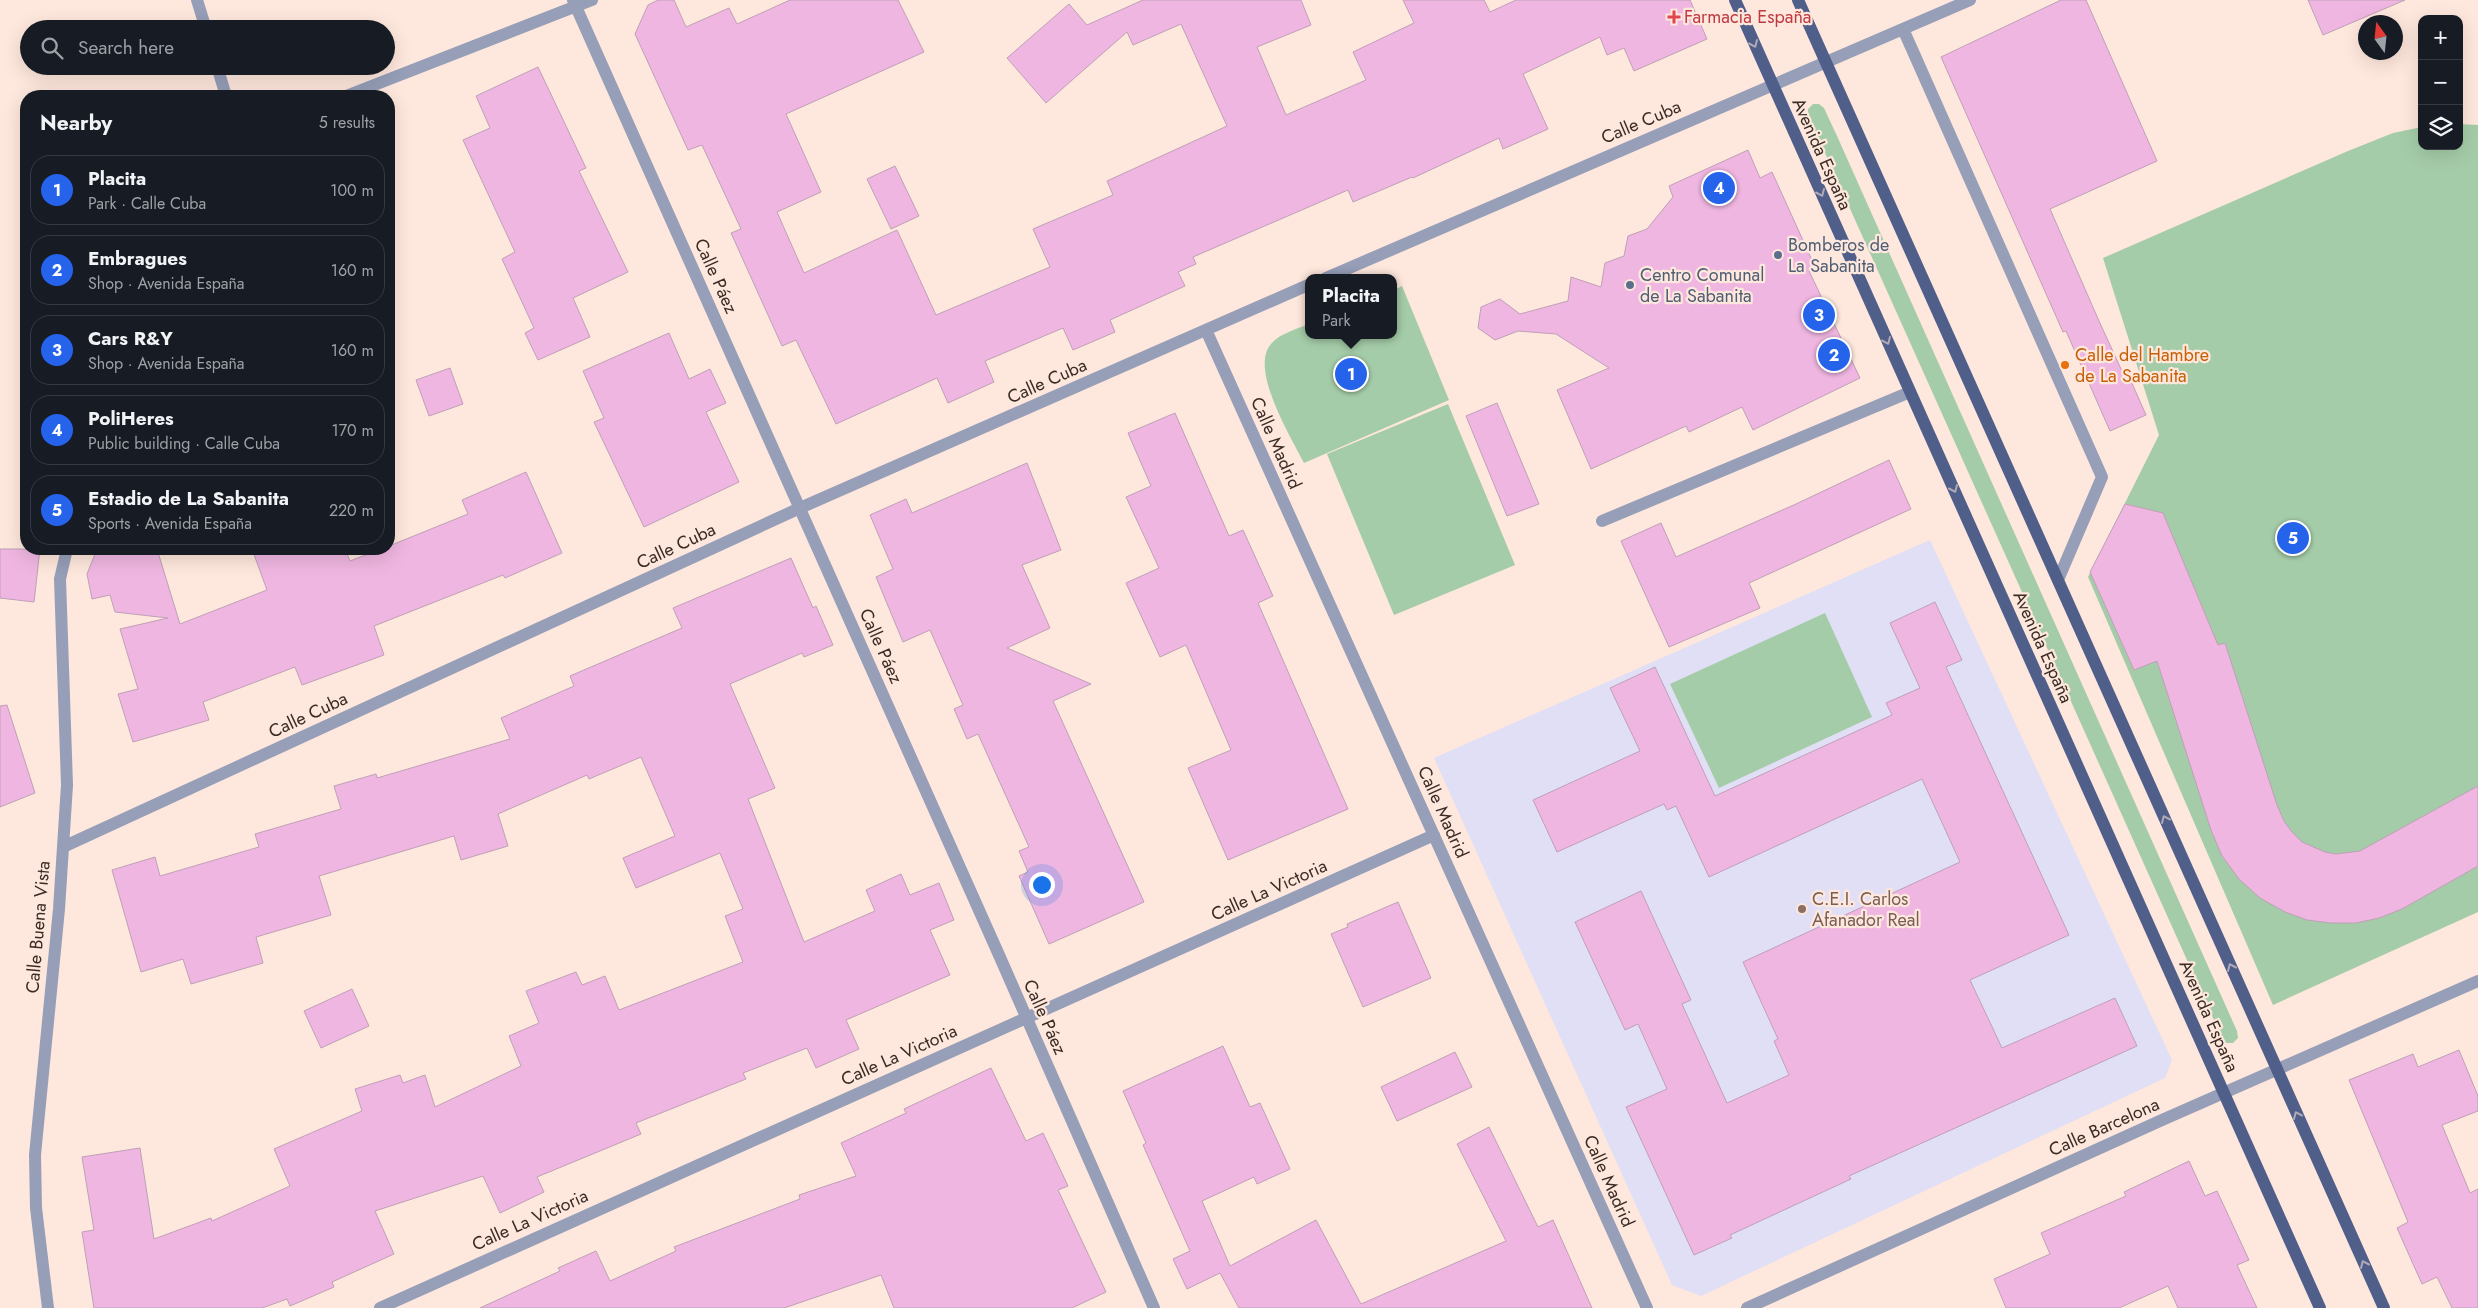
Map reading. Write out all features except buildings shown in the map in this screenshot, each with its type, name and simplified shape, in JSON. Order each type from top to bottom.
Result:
[{"type":"main road","name":"Avenida España","points":[[1734,0],[2320,1308]]},
{"type":"main road","points":[[1798,0],[2384,1308]]},
{"type":"street","points":[[197,0],[203,20]]},
{"type":"street","points":[[361,90],[575,4],[592,0]]},
{"type":"street","name":"Calle Cuba","points":[[1335,274],[1970,0]]},
{"type":"street","name":"Calle Páez","points":[[575,4],[1154,1308]]},
{"type":"street","points":[[1903,29],[2102,477],[2058,580]]},
{"type":"street","points":[[220,75],[224,90]]},
{"type":"street","name":"Calle Cuba","points":[[62,847],[800,508],[1305,286]]},
{"type":"street","name":"Calle Madrid","points":[[1206,330],[1647,1308]]},
{"type":"street","points":[[1602,521],[1910,392]]},
{"type":"street","name":"Calle Buena Vista","points":[[48,1308],[36,1208],[35,1155],[67,785],[60,579],[66,555]]},
{"type":"street","name":"Calle La Victoria","points":[[380,1308],[1434,835]]},
{"type":"street","name":"Calle Barcelona","points":[[1747,1308],[2478,981]]},
{"type":"shaded area","name":"C.E.I. Carlos Afanador Real","points":[[1930,540],[2172,1060],[2165,1078],[1701,1296],[1672,1285],[1434,758]]},
{"type":"green space","points":[[1813,104],[1819,104],[1824,108],[1837,136],[2237,1031],[2238,1038],[2233,1043],[2226,1043],[2222,1038],[1808,115],[1808,109]]},
{"type":"green space","points":[[2463,124],[2478,125],[2478,912],[2273,1005],[2088,577],[2159,435],[2103,258],[2393,133],[2418,128],[2418,150],[2463,150]]},
{"type":"green space","points":[[1402,286],[1449,400],[1304,463],[1282,421],[1268,386],[1265,369],[1266,355],[1271,344],[1283,334],[1305,325],[1305,339],[1397,339],[1397,288]]},
{"type":"green space","points":[[1448,404],[1515,565],[1394,615],[1327,454]]},
{"type":"green space","points":[[1825,613],[1872,717],[1719,788],[1670,684]]},
{"type":"place","name":"Farmacia España","points":[[1674,17]]},
{"type":"place","name":"PoliHeres","points":[[1719,188]]},
{"type":"place","name":"Bomberos de La Sabanita","points":[[1778,255]]},
{"type":"place","name":"Centro Comunal de La Sabanita","points":[[1630,285]]},
{"type":"place","name":"Cars R&Y","points":[[1819,315]]},
{"type":"place","name":"Embragues","points":[[1834,355]]},
{"type":"place","name":"Calle del Hambre de La Sabanita","points":[[2065,365]]},
{"type":"place","name":"Placita","points":[[1351,374]]},
{"type":"place","name":"Estadio de La Sabanita","points":[[2293,538]]},
{"type":"place","name":"C.E.I. Carlos Afanador Real","points":[[1802,909]]}]
